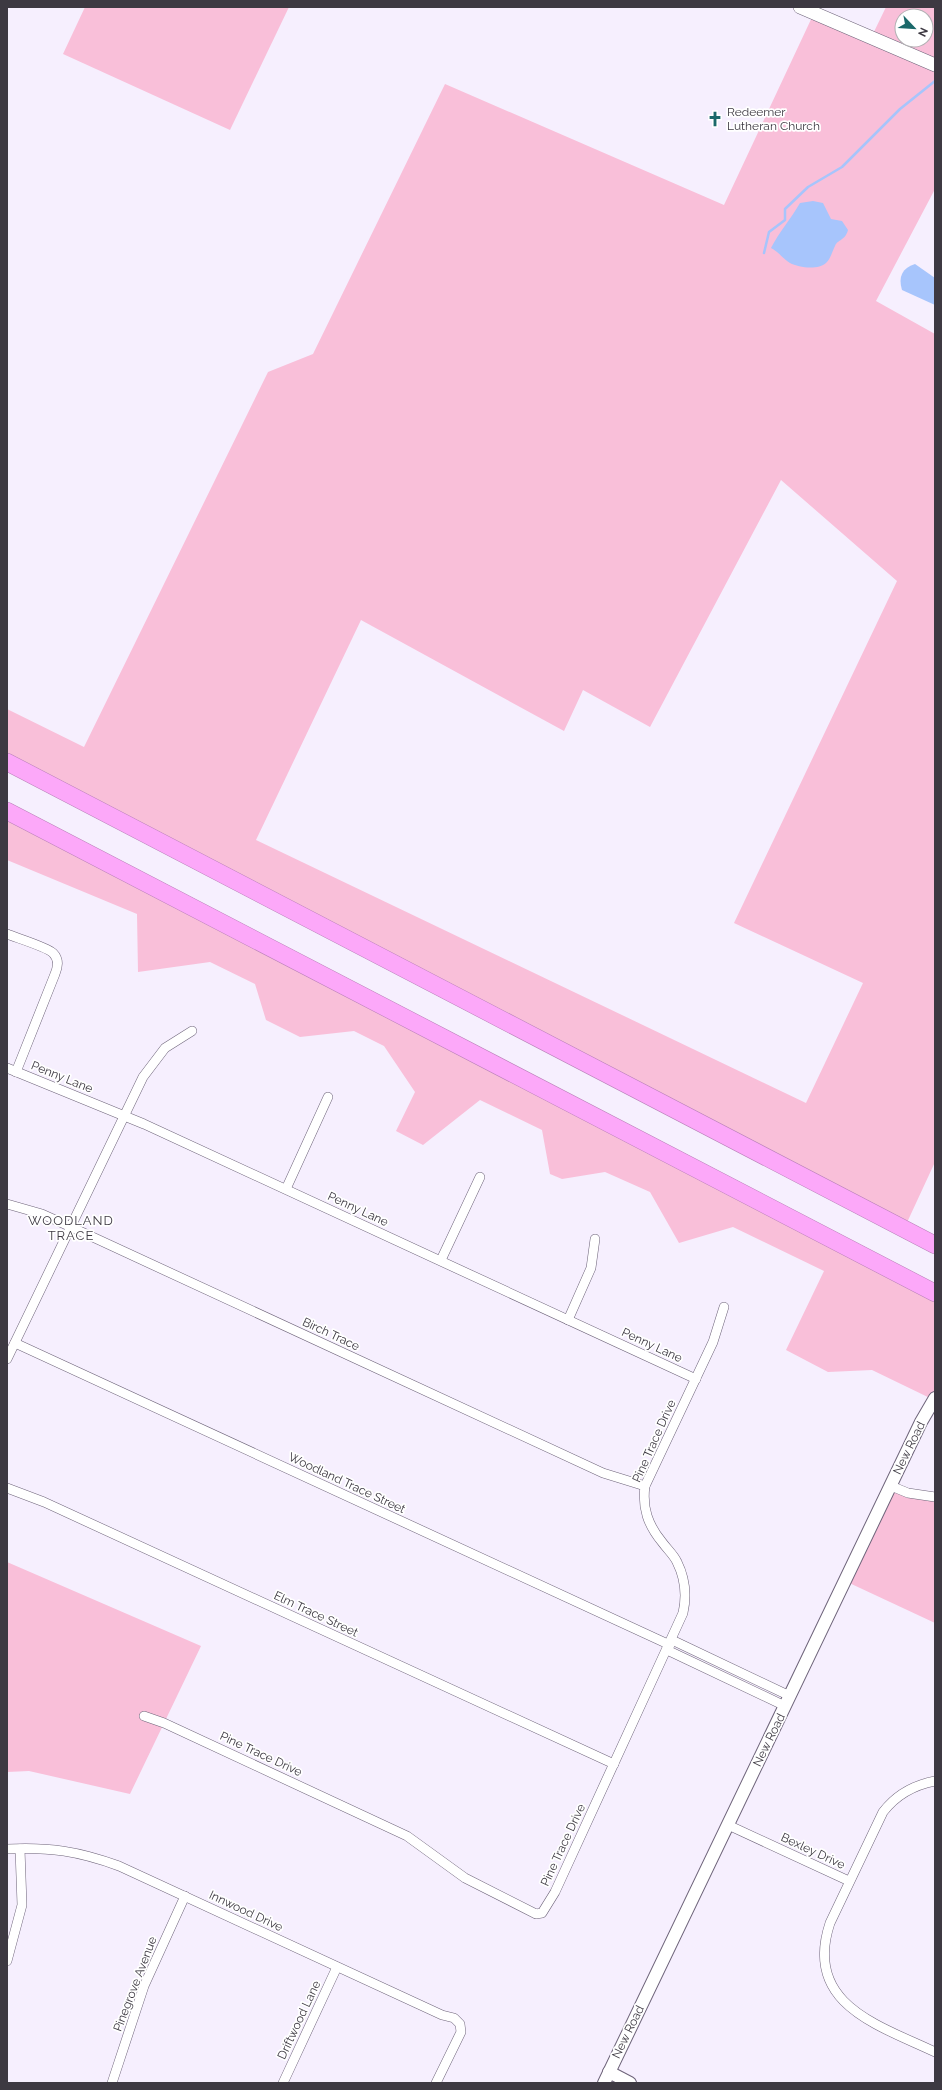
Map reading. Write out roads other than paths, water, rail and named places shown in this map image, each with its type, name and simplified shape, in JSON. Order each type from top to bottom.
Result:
[{"type":"highway","points":[[7,762],[935,1245]]},
{"type":"highway","points":[[7,811],[935,1293]]},
{"type":"main road","points":[[800,7],[935,65]]},
{"type":"street","points":[[7,934],[50,951],[58,962],[55,974],[16,1072]]},
{"type":"street","points":[[7,1359],[143,1077],[153,1061],[165,1048],[192,1031]]},
{"type":"street","name":"Penny Lane","points":[[7,1068],[124,1115],[696,1379]]},
{"type":"street","points":[[286,1189],[328,1097]]},
{"type":"street","points":[[441,1260],[480,1177]]},
{"type":"street","name":"Birch Trace","points":[[7,1204],[42,1214],[71,1227],[603,1473],[645,1486]]},
{"type":"street","points":[[568,1320],[591,1268],[595,1239]]},
{"type":"street","name":"Pine Trace Drive","points":[[144,1716],[164,1723],[407,1836],[465,1878],[536,1914],[544,1911],[556,1892],[670,1645],[683,1613],[685,1585],[677,1561],[655,1534],[648,1521],[644,1503],[645,1486],[713,1342],[724,1307]]},
{"type":"street","name":"Woodland Trace Street","points":[[15,1343],[670,1645],[787,1701]]},
{"type":"street","name":"New Road","points":[[606,2078],[921,1422],[935,1398]]},
{"type":"street","points":[[891,1486],[908,1493],[935,1497]]},
{"type":"street","name":"Elm Trace Street","points":[[7,1488],[44,1502],[614,1764]]},
{"type":"street","points":[[849,1881],[879,1818],[888,1806],[908,1790],[935,1781]]},
{"type":"street","name":"Bexley Drive","points":[[728,1825],[849,1881],[830,1923],[825,1941],[825,1966],[833,1988],[845,2004],[860,2016],[935,2052]]},
{"type":"street","name":"Innwood Drive","points":[[7,1849],[52,1849],[94,1856],[185,1896],[442,2015],[454,2018],[458,2022],[461,2029],[460,2036],[436,2083]]},
{"type":"street","points":[[7,1961],[22,1905],[20,1849]]},
{"type":"street","name":"Pinegrove Avenue","points":[[112,2083],[144,1986],[185,1896]]},
{"type":"street","name":"Driftwood Lane","points":[[283,2083],[337,1967]]},
{"type":"street","points":[[606,2078],[630,2083]]},
{"type":"water","points":[[813,201],[823,203],[831,219],[842,221],[848,230],[847,234],[836,244],[830,257],[823,265],[819,267],[804,267],[794,265],[785,260],[771,248],[800,203]]},
{"type":"water","points":[[915,264],[935,278],[935,305],[902,290],[902,274],[907,268]]},
{"type":"waterway","points":[[764,253],[769,232],[785,220],[785,209],[808,187],[842,167],[900,109],[935,81]]},
{"type":"place","name":"Redeemer Lutheran Church","points":[[715,119]]},
{"type":"district","name":"WOODLAND TRACE","points":[[71,1228]]}]
